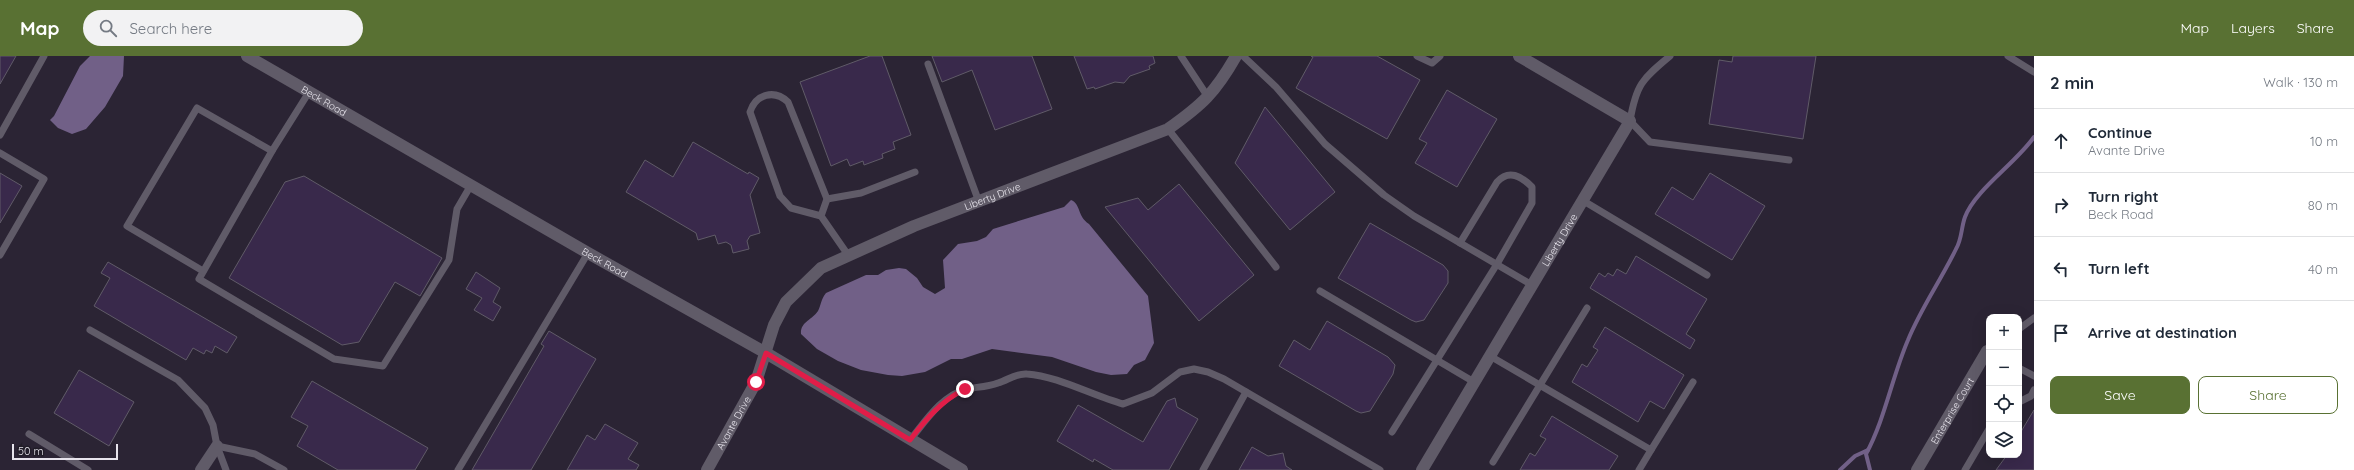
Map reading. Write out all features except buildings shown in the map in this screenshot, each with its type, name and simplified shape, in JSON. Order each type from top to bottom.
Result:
[{"type":"street","name":"Beck Road","points":[[247,56],[588,253],[766,353],[962,470]]},
{"type":"street","name":"Liberty Drive","points":[[766,353],[774,325],[786,302],[821,268],[914,226],[1168,129],[1199,107],[1208,97],[1236,56]]},
{"type":"street","points":[[1519,56],[1630,121]]},
{"type":"street","name":"Liberty Drive","points":[[1422,470],[1630,121]]},
{"type":"street","name":"Avante Drive","points":[[707,470],[756,382],[766,353]]},
{"type":"street","name":"Enterprise Court","points":[[1917,470],[1986,354]]},
{"type":"street","points":[[201,470],[216,446]]},
{"type":"lane","points":[[0,135],[44,56]]},
{"type":"lane","points":[[1181,56],[1208,97]]},
{"type":"lane","points":[[1242,56],[1276,87],[1325,144],[1384,195],[1460,243],[1532,285]]},
{"type":"lane","points":[[1417,56],[1432,63],[1440,56]]},
{"type":"lane","points":[[1670,56],[1649,73],[1634,95],[1630,121],[1650,142],[1790,160]]},
{"type":"lane","points":[[2008,56],[2034,72]]},
{"type":"lane","points":[[928,64],[979,202]]},
{"type":"lane","points":[[309,92],[272,151],[199,279],[334,359],[383,366],[449,260],[457,209],[471,186]]},
{"type":"lane","points":[[821,216],[827,199],[788,102],[781,96],[770,94],[758,97],[750,112],[780,196],[791,208],[821,216],[848,255]]},
{"type":"lane","points":[[203,271],[127,226],[197,108],[272,151]]},
{"type":"lane","points":[[1168,129],[1276,267]]},
{"type":"lane","points":[[0,153],[44,178],[0,255]]},
{"type":"lane","points":[[827,199],[861,193],[915,172]]},
{"type":"lane","points":[[1392,432],[1497,264],[1532,203],[1532,187],[1522,177],[1512,174],[1503,176],[1497,182],[1460,243]]},
{"type":"lane","points":[[1582,200],[1707,274]]},
{"type":"lane","points":[[458,470],[588,253]]},
{"type":"lane","points":[[1320,291],[1474,382]]},
{"type":"lane","points":[[1493,462],[1541,386],[1587,308]]},
{"type":"lane","points":[[2022,327],[2034,318]]},
{"type":"lane","points":[[90,330],[178,380],[204,408],[213,425],[216,446],[226,470]]},
{"type":"lane","points":[[1490,356],[1651,450]]},
{"type":"lane","points":[[910,440],[932,412],[951,396],[965,389],[984,387],[999,383],[1011,377],[1027,374],[1076,387],[1123,404],[1152,393],[1180,372],[1194,369],[1219,377],[1380,470]]},
{"type":"lane","points":[[2022,370],[2034,376]]},
{"type":"lane","points":[[1639,470],[1693,382]]},
{"type":"lane","points":[[2022,400],[2031,396],[2034,390]]},
{"type":"lane","points":[[1203,470],[1246,392]]},
{"type":"lane","points":[[29,434],[88,470]]},
{"type":"lane","points":[[1965,470],[1986,434]]},
{"type":"lane","points":[[216,446],[255,454],[284,470]]},
{"type":"shaded area","points":[[0,56],[2034,56],[2034,470],[0,470]]},
{"type":"shaded area","points":[[90,56],[124,56],[123,76],[105,107],[86,129],[72,134],[58,128],[50,120],[54,116],[80,66]]},
{"type":"shaded area","points":[[1071,200],[1076,204],[1085,221],[1148,296],[1154,343],[1145,360],[1134,365],[1127,374],[1111,375],[1096,372],[1052,357],[992,349],[962,359],[951,359],[925,372],[902,376],[888,375],[861,370],[838,361],[817,349],[801,334],[802,327],[816,314],[826,293],[866,275],[878,275],[886,270],[899,268],[906,269],[917,278],[923,287],[935,294],[945,288],[943,260],[958,244],[977,241],[986,237],[993,229],[1064,207]]},
{"type":"waterway","points":[[1870,470],[1866,454],[1873,441],[1902,354],[1913,328],[1958,245],[1965,217],[1977,197],[2017,157],[2034,137]]},
{"type":"waterway","points":[[1840,470],[1855,456],[1868,450]]},
{"type":"route","points":[[756,382],[766,353],[910,440],[932,412],[951,396],[965,389]]}]
